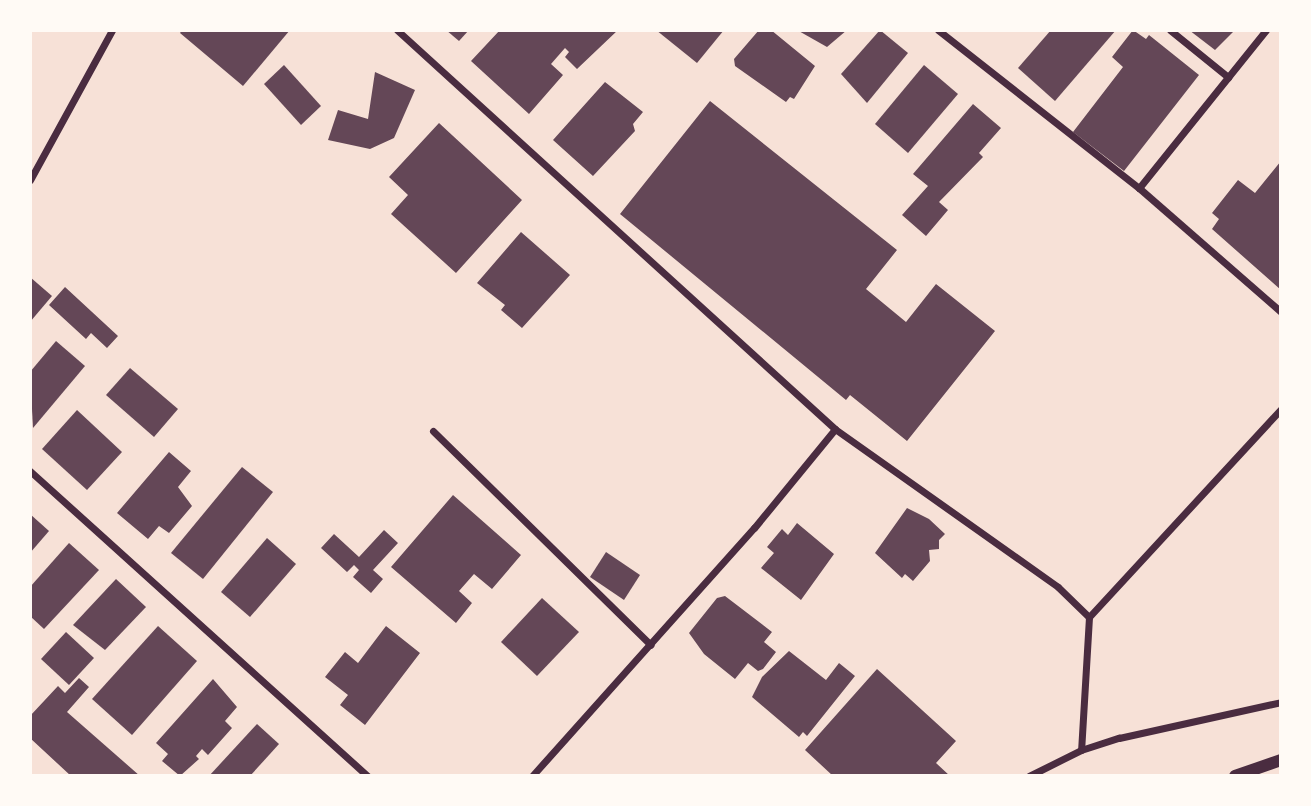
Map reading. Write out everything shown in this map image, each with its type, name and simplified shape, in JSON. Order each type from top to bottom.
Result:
[{"type":"street","points":[[30,180],[112,30]]},
{"type":"street","points":[[397,30],[835,429],[1058,587],[1089,617]]},
{"type":"street","points":[[938,30],[1139,188],[1281,312]]},
{"type":"street","points":[[1170,30],[1228,77]]},
{"type":"street","points":[[1139,188],[1265,30]]},
{"type":"street","points":[[1081,750],[1089,617],[1281,409]]},
{"type":"street","points":[[532,776],[651,645],[835,429]]},
{"type":"street","points":[[433,431],[651,645]]},
{"type":"street","points":[[30,471],[368,776]]},
{"type":"street","points":[[1030,776],[1081,750],[1281,702]]},
{"type":"street","points":[[1235,776],[1281,760]]},
{"type":"building","points":[[182,30],[290,30],[243,86],[180,33]]},
{"type":"building","points":[[446,30],[469,30],[459,41]]},
{"type":"building","points":[[500,30],[618,30],[577,69],[565,57],[569,52],[565,48],[551,64],[563,75],[529,114],[471,61]]},
{"type":"building","points":[[656,30],[724,30],[697,63]]},
{"type":"building","points":[[759,30],[771,30],[815,66],[794,99],[790,97],[786,102],[735,66],[734,59]]},
{"type":"building","points":[[797,30],[847,30],[827,47]]},
{"type":"building","points":[[880,30],[908,53],[867,103],[841,74]]},
{"type":"building","points":[[1051,30],[1116,30],[1055,101],[1018,68]]},
{"type":"building","points":[[1133,30],[1146,39],[1149,35],[1199,75],[1124,171],[1073,132],[1123,67],[1112,57]]},
{"type":"building","points":[[1189,30],[1235,30],[1215,50]]},
{"type":"building","points":[[284,65],[321,106],[301,125],[264,84]]},
{"type":"building","points":[[924,65],[958,94],[908,153],[875,124]]},
{"type":"building","points":[[375,72],[415,90],[394,138],[370,149],[328,140],[338,110],[368,119]]},
{"type":"building","points":[[605,82],[643,112],[633,124],[635,131],[593,176],[553,140]]},
{"type":"building","points":[[710,101],[897,250],[866,289],[906,322],[936,284],[995,331],[907,441],[850,395],[846,400],[620,214]]},
{"type":"building","points":[[973,104],[1001,128],[979,153],[983,157],[939,202],[948,210],[926,236],[902,215],[928,186],[913,174]]},
{"type":"building","points":[[439,123],[522,200],[456,273],[391,214],[408,195],[389,177]]},
{"type":"building","points":[[1281,161],[1281,290],[1212,229],[1219,219],[1212,213],[1238,180],[1255,193]]},
{"type":"building","points":[[521,232],[570,275],[522,328],[501,310],[505,305],[477,283]]},
{"type":"building","points":[[30,277],[52,296],[30,322]]},
{"type":"building","points":[[65,287],[118,336],[107,348],[91,333],[86,339],[49,305]]},
{"type":"building","points":[[56,341],[85,366],[33,428],[30,372]]},
{"type":"building","points":[[130,368],[178,409],[154,437],[106,395]]},
{"type":"building","points":[[77,410],[122,452],[87,490],[42,449]]},
{"type":"building","points":[[169,452],[191,471],[178,487],[192,506],[169,533],[159,526],[148,539],[117,513]]},
{"type":"building","points":[[242,467],[273,492],[203,579],[171,553]]},
{"type":"building","points":[[453,495],[521,555],[492,589],[474,574],[459,591],[472,603],[456,623],[391,567]]},
{"type":"building","points":[[907,508],[929,519],[945,534],[939,540],[939,549],[929,550],[930,561],[913,581],[905,574],[902,578],[875,553]]},
{"type":"building","points":[[30,514],[49,531],[30,553]]},
{"type":"building","points":[[797,523],[834,554],[801,600],[761,568],[774,553],[767,547],[782,529],[788,535]]},
{"type":"building","points":[[384,530],[398,543],[373,570],[383,579],[371,593],[353,577],[359,570],[354,565],[347,572],[321,548],[334,534],[359,557]]},
{"type":"building","points":[[267,538],[296,564],[250,617],[221,592]]},
{"type":"building","points":[[69,543],[99,570],[44,629],[30,616],[30,587]]},
{"type":"building","points":[[606,552],[640,575],[624,600],[590,577]]},
{"type":"building","points":[[116,579],[146,607],[105,650],[73,625]]},
{"type":"building","points":[[725,596],[772,632],[764,642],[776,652],[763,669],[758,671],[748,663],[735,679],[704,654],[689,633],[717,598]]},
{"type":"building","points":[[542,598],[579,632],[537,676],[501,642]]},
{"type":"building","points":[[158,626],[197,661],[132,735],[92,699]]},
{"type":"building","points":[[386,626],[420,653],[365,725],[340,705],[348,695],[325,677],[345,652],[358,663]]},
{"type":"building","points":[[66,632],[94,658],[69,685],[41,659]]},
{"type":"building","points":[[789,651],[826,680],[839,663],[855,676],[807,736],[803,732],[799,737],[752,697],[762,677]]},
{"type":"building","points":[[877,669],[956,741],[936,763],[950,776],[833,776],[805,750]]},
{"type":"building","points":[[79,678],[89,687],[67,712],[140,776],[71,776],[30,738],[30,716],[58,686],[65,693]]},
{"type":"building","points":[[213,679],[237,707],[225,721],[232,728],[208,755],[202,749],[196,756],[199,759],[180,776],[162,761],[168,754],[156,743]]},
{"type":"building","points":[[257,724],[279,744],[250,776],[209,776]]}]
